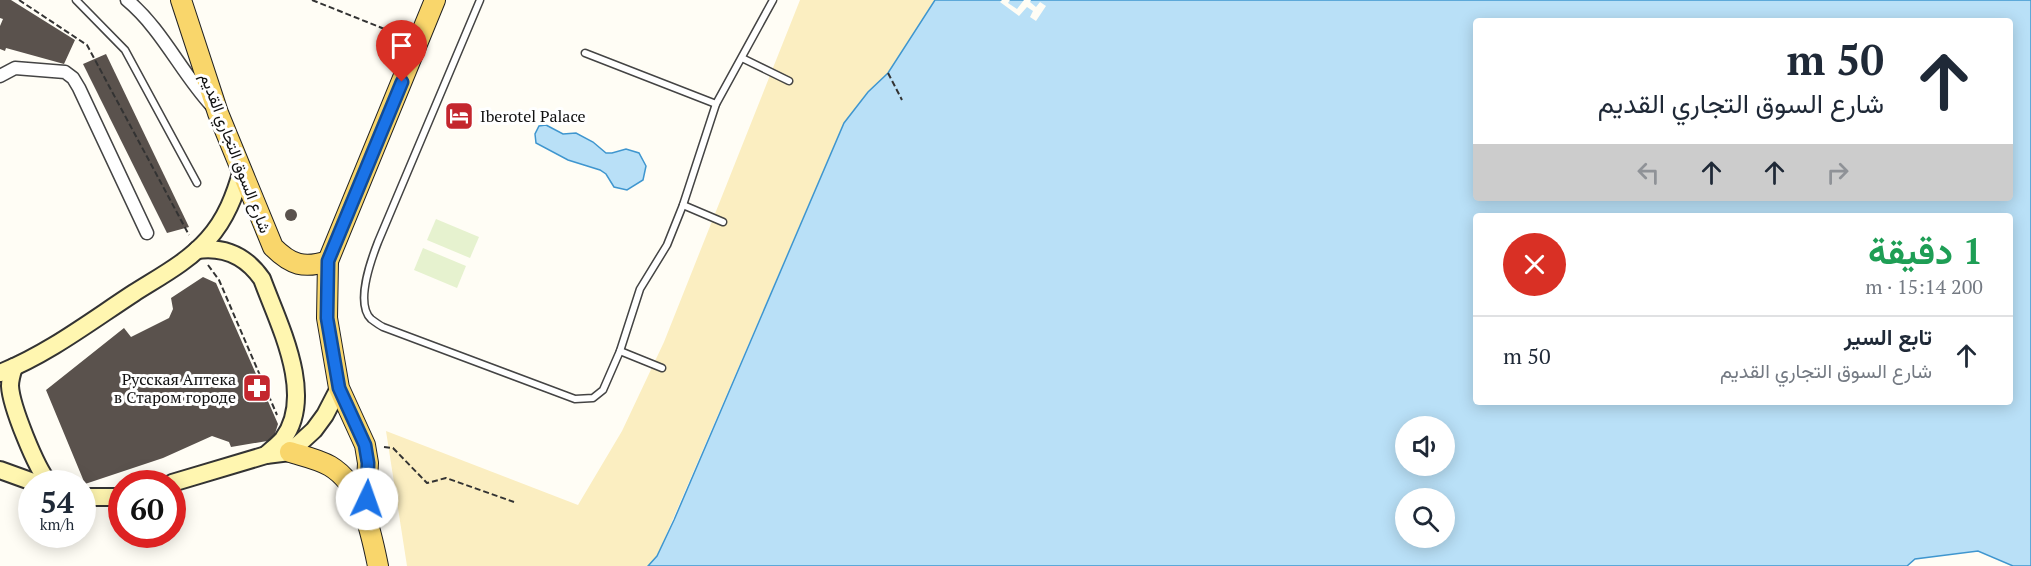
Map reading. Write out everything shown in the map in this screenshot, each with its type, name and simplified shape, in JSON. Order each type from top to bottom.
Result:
[{"type":"main road","name":"شارع السوق التجاري القديم","points":[[181,0],[219,113],[273,247],[287,259],[304,265],[313,266],[328,261]]},
{"type":"main road","points":[[365,518],[369,480],[365,445],[339,388],[327,318],[328,261],[435,0]]},
{"type":"main road","points":[[40,470],[11,394],[7,370],[56,344],[197,250],[217,228],[225,214],[242,170]]},
{"type":"main road","points":[[197,250],[230,251],[248,262],[262,279],[292,363],[296,386],[293,416],[286,446]]},
{"type":"main road","points":[[186,479],[266,455],[314,430],[325,416],[339,388]]},
{"type":"main road","points":[[286,446],[341,474],[354,490],[365,518],[378,566]]},
{"type":"main road","points":[[0,470],[18,476]]},
{"type":"street","points":[[127,0],[150,23],[199,92],[219,113]]},
{"type":"street","points":[[0,76],[15,68],[22,68],[65,72],[73,78],[80,88],[147,233]]},
{"type":"lane","points":[[76,0],[126,50],[197,183]]},
{"type":"lane","points":[[480,0],[368,268],[364,292],[366,308],[370,318],[383,327],[575,399],[593,398],[600,394],[620,351],[640,289],[667,245],[683,205],[716,104],[772,0]]},
{"type":"lane","points":[[585,52],[716,104]]},
{"type":"lane","points":[[742,58],[789,81]]},
{"type":"lane","points":[[683,205],[723,222]]},
{"type":"lane","points":[[620,351],[662,368]]},
{"type":"path","points":[[20,0],[87,45],[197,250],[219,280],[280,421],[286,446]]},
{"type":"path","points":[[312,0],[419,42]]},
{"type":"path","points":[[888,73],[902,100]]},
{"type":"path","points":[[365,445],[393,448],[427,483],[446,478],[514,502]]},
{"type":"sand","points":[[800,0],[935,0],[888,73],[868,92],[844,123],[657,556],[648,566],[407,566],[386,431],[578,505],[622,431],[664,342]]},
{"type":"green space","points":[[436,219],[479,237],[470,258],[427,240]]},
{"type":"green space","points":[[423,248],[466,266],[457,288],[414,270]]},
{"type":"water","points":[[935,0],[2031,0],[2031,566],[2013,566],[1978,551],[1915,559],[1907,566],[648,566],[657,556],[674,520],[844,123],[868,92],[888,73]]},
{"type":"water","points":[[546,125],[563,134],[576,133],[593,142],[606,153],[626,149],[639,153],[646,166],[643,180],[627,190],[614,187],[606,174],[600,170],[568,160],[536,143],[535,134],[539,126]]},
{"type":"pier","points":[[1010,0],[1008,3],[1017,9],[1024,0],[1031,0],[1030,2],[1036,7],[1040,2],[1046,6],[1036,21],[1030,17],[1033,11],[1027,7],[1019,16],[1000,2]]},
{"type":"building","points":[[0,0],[11,0],[75,40],[64,64],[6,48],[5,51],[0,49],[0,26],[3,19],[0,18]]},
{"type":"building","points":[[106,54],[189,227],[167,233],[83,64]]},
{"type":"building","points":[[293,209],[297,215],[293,221],[289,221],[285,213]]},
{"type":"building","points":[[203,277],[216,283],[278,424],[273,440],[231,447],[229,442],[212,436],[163,458],[127,470],[108,470],[108,476],[96,480],[96,470],[79,470],[46,390],[124,328],[131,337],[169,318],[173,309],[171,298]]},
{"type":"place","name":"Iberotel Palace","points":[[459,116]]},
{"type":"place","name":"Русская Аптека в Старом городе","points":[[257,388]]},
{"type":"route","points":[[367,499],[369,480],[365,445],[339,388],[327,318],[328,261],[402,82]]}]
